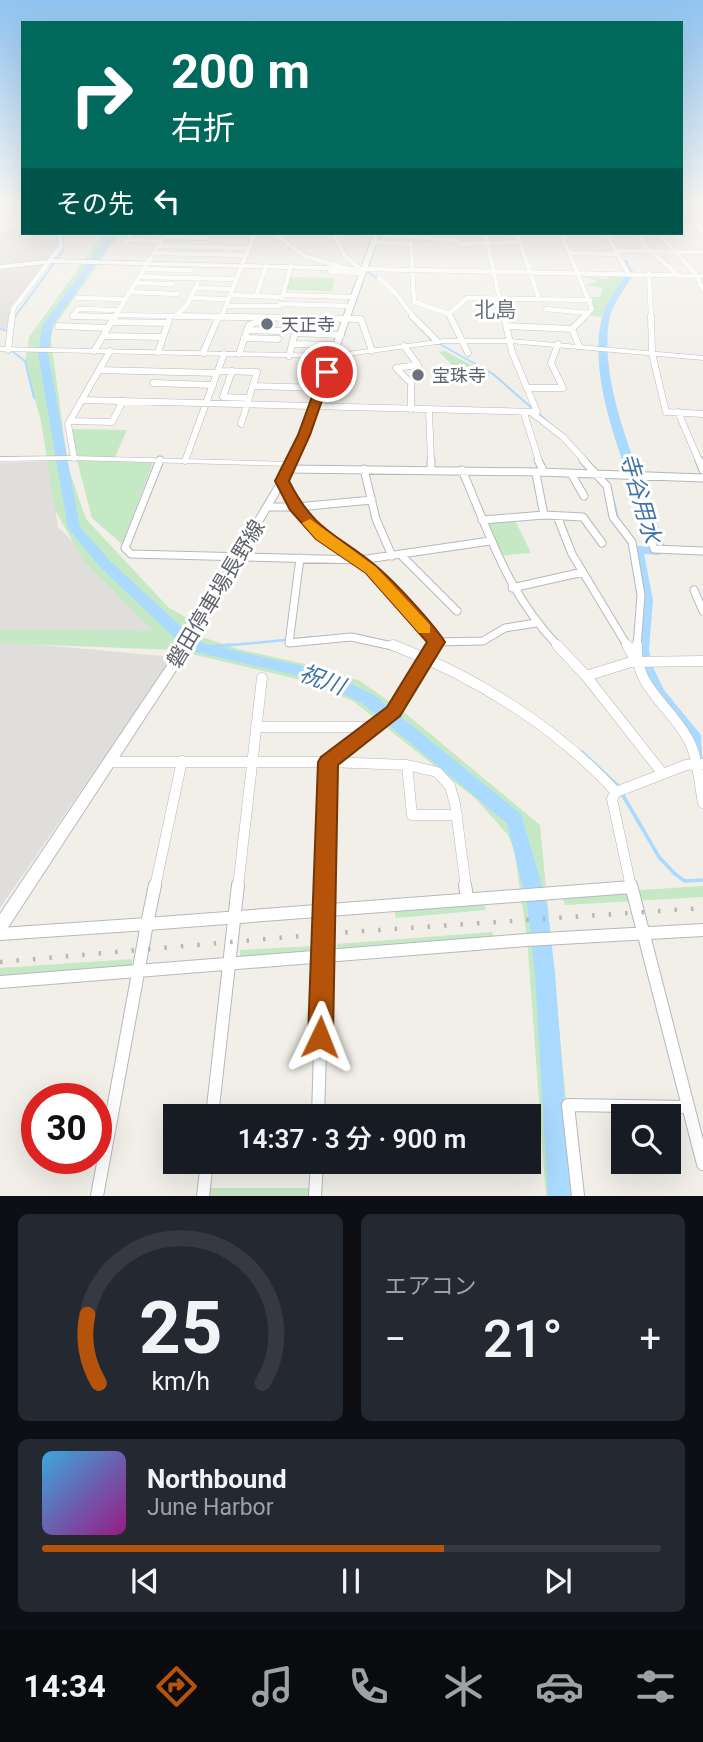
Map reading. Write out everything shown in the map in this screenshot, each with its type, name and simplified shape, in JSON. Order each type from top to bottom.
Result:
[{"type":"main road","name":"磐田停車場長野線","points":[[0,927],[185,648],[268,507],[290,466],[314,407],[364,262]]},
{"type":"street","points":[[50,262],[13,309],[4,350],[332,356],[462,340],[558,344],[703,358]]},
{"type":"street","points":[[0,267],[50,262],[98,262],[190,270]]},
{"type":"street","points":[[94,351],[149,262]]},
{"type":"street","points":[[203,353],[243,262]]},
{"type":"street","points":[[324,262],[346,268]]},
{"type":"street","points":[[352,262],[361,269]]},
{"type":"street","points":[[412,262],[414,302]]},
{"type":"street","points":[[232,371],[223,397],[248,401],[314,407],[528,413],[537,411],[510,341],[492,262]]},
{"type":"street","points":[[527,262],[546,309],[548,327]]},
{"type":"street","points":[[508,326],[572,328],[588,313],[592,309],[590,300],[574,262]]},
{"type":"street","points":[[622,262],[628,273]]},
{"type":"street","points":[[663,262],[678,275]]},
{"type":"street","points":[[684,262],[702,276],[703,290]]},
{"type":"street","points":[[146,266],[242,265],[702,276]]},
{"type":"street","points":[[688,265],[696,266]]},
{"type":"street","points":[[256,296],[266,266]]},
{"type":"street","points":[[277,318],[291,266]]},
{"type":"street","points":[[330,272],[361,269]]},
{"type":"street","points":[[649,274],[652,353],[666,412],[703,414]]},
{"type":"street","points":[[158,352],[170,319],[190,298],[200,278]]},
{"type":"street","points":[[379,278],[403,298],[449,314],[468,353]]},
{"type":"street","points":[[137,280],[236,279]]},
{"type":"street","points":[[137,280],[172,284]]},
{"type":"street","points":[[195,288],[229,297],[280,305],[351,306]]},
{"type":"street","points":[[129,292],[178,293]]},
{"type":"street","points":[[190,298],[354,297]]},
{"type":"street","points":[[77,298],[125,299]]},
{"type":"street","points":[[403,298],[416,324],[435,342]]},
{"type":"street","points":[[449,314],[467,299],[590,300]]},
{"type":"street","points":[[114,318],[78,309],[72,316],[114,318],[170,319],[360,319],[372,351]]},
{"type":"street","points":[[546,309],[588,313]]},
{"type":"street","points":[[58,326],[114,318]]},
{"type":"street","points":[[239,354],[251,323],[260,322],[261,318]]},
{"type":"street","points":[[572,328],[579,346]]},
{"type":"street","points":[[247,330],[280,331]]},
{"type":"street","points":[[289,356],[295,333],[341,335]]},
{"type":"street","points":[[103,335],[163,337]]},
{"type":"street","points":[[244,338],[278,339]]},
{"type":"street","points":[[292,344],[337,345]]},
{"type":"street","points":[[530,388],[563,388],[551,363],[558,344]]},
{"type":"street","points":[[404,346],[418,365],[396,368],[411,383],[411,410]]},
{"type":"street","points":[[73,458],[70,421],[110,351]]},
{"type":"street","points":[[185,461],[224,354]]},
{"type":"street","points":[[99,370],[257,372],[242,424]]},
{"type":"street","points":[[153,383],[213,384]]},
{"type":"street","points":[[253,386],[321,388]]},
{"type":"street","points":[[82,400],[206,404],[248,401]]},
{"type":"street","points":[[70,421],[112,422],[123,401]]},
{"type":"street","points":[[429,410],[431,470]]},
{"type":"street","points":[[678,412],[703,470]]},
{"type":"street","points":[[528,413],[532,445],[543,470],[538,473]]},
{"type":"street","points":[[528,413],[564,437],[609,489],[613,517],[632,542],[640,595],[636,662]]},
{"type":"street","points":[[0,459],[51,457],[703,478]]},
{"type":"street","points":[[160,460],[125,548],[131,554],[359,560],[490,541]]},
{"type":"street","points":[[364,469],[372,500],[396,556],[457,611]]},
{"type":"street","points":[[462,470],[512,589],[536,623],[586,676],[663,774]]},
{"type":"street","points":[[538,473],[544,515]]},
{"type":"street","points":[[572,475],[584,496]]},
{"type":"street","points":[[632,475],[654,549],[703,551]]},
{"type":"street","points":[[282,481],[296,507],[321,536],[359,560],[436,642],[476,642],[500,635],[506,628],[536,623]]},
{"type":"street","points":[[268,507],[372,500]]},
{"type":"street","points":[[482,520],[544,515],[583,517],[602,543]]},
{"type":"street","points":[[557,516],[583,572],[636,662],[650,693],[685,732],[698,764],[703,803]]},
{"type":"street","points":[[300,558],[289,643],[362,638],[426,659],[487,691],[557,737],[587,760],[616,792]]},
{"type":"street","points":[[512,589],[548,578],[583,572]]},
{"type":"street","points":[[694,590],[703,611]]},
{"type":"street","points":[[318,1104],[328,762],[370,727],[394,712],[436,642]]},
{"type":"street","points":[[586,676],[636,662],[703,662]]},
{"type":"street","points":[[213,1104],[262,678]]},
{"type":"street","points":[[256,727],[370,727]]},
{"type":"street","points":[[97,1196],[148,924],[182,761]]},
{"type":"street","points":[[111,762],[328,762],[407,765],[437,772],[450,786],[457,815],[467,898]]},
{"type":"street","points":[[616,792],[698,764]]},
{"type":"street","points":[[407,765],[412,815],[457,815]]},
{"type":"street","points":[[616,792],[612,806],[703,1164]]},
{"type":"street","points":[[0,934],[631,887]]},
{"type":"street","points":[[0,982],[526,940],[703,930]]},
{"type":"street","points":[[578,1196],[568,1105],[687,1107]]},
{"type":"street","points":[[203,1196],[206,1174]]},
{"type":"street","points":[[316,1196],[317,1174]]},
{"type":"shaded area","points":[[0,262],[47,262],[12,305],[5,332],[0,329]]},
{"type":"shaded area","points":[[48,461],[58,527],[185,648],[0,632],[0,463]]},
{"type":"shaded area","points":[[0,641],[173,657],[0,908]]},
{"type":"green space","points":[[83,262],[100,262],[53,328],[51,340],[68,467],[86,519],[168,607],[192,621],[173,650],[0,643],[0,630],[153,631],[84,561],[55,510],[41,421],[25,363],[29,337]]},
{"type":"green space","points":[[610,273],[626,273],[601,317],[587,315],[591,307],[589,297],[600,297],[603,288],[586,285],[597,281],[584,276],[607,279]]},
{"type":"green space","points":[[288,277],[335,278],[332,291],[284,290]]},
{"type":"green space","points":[[445,351],[490,375],[473,377],[468,372],[459,372],[439,352]]},
{"type":"green space","points":[[69,429],[127,430],[114,459],[105,459],[153,463],[122,544],[92,518]]},
{"type":"green space","points":[[514,518],[531,553],[497,556],[482,520]]},
{"type":"green space","points":[[196,635],[238,649],[322,668],[360,681],[399,708],[540,825],[575,1196],[546,1196],[527,937],[514,849],[508,835],[476,799],[353,701],[301,680],[175,650]]},
{"type":"green space","points":[[703,886],[703,897],[565,905],[562,895]]},
{"type":"green space","points":[[483,901],[486,910],[396,918],[394,909]]},
{"type":"green space","points":[[492,932],[496,943],[338,954],[337,944]]},
{"type":"green space","points":[[314,946],[315,955],[240,961],[240,950]]},
{"type":"green space","points":[[132,959],[132,968],[0,978],[0,968]]},
{"type":"green space","points":[[207,1188],[310,1188],[310,1196],[206,1196]]},
{"type":"waterway","points":[[14,318],[55,262]]},
{"type":"waterway","name":"祝川","points":[[93,262],[47,326],[43,354],[74,528],[105,564],[182,636],[201,648],[316,674],[368,699],[515,819],[537,904],[545,973],[560,1196]]},
{"type":"waterway","name":"寺谷用水","points":[[624,262],[630,273],[606,316],[603,348],[613,407],[659,551],[637,550],[646,600],[642,650],[645,667],[658,693],[693,735],[699,765]]},
{"type":"waterway","points":[[368,272],[378,279]]},
{"type":"waterway","points":[[412,320],[432,340]]},
{"type":"waterway","points":[[0,329],[8,331]]},
{"type":"waterway","points":[[438,343],[493,374],[533,409]]},
{"type":"waterway","points":[[13,352],[25,361],[34,398]]},
{"type":"waterway","points":[[538,413],[579,451]]},
{"type":"waterway","points":[[609,484],[618,518]]},
{"type":"waterway","points":[[630,535],[637,550]]},
{"type":"waterway","points":[[357,635],[375,639]]},
{"type":"waterway","points":[[211,647],[316,637]]},
{"type":"waterway","points":[[201,648],[230,645]]},
{"type":"waterway","points":[[582,752],[617,785],[659,857],[675,874],[685,881],[703,880]]},
{"type":"railway","points":[[0,962],[335,933],[703,908]]},
{"type":"slow traffic","points":[[310,523],[321,536],[371,570],[425,629]]},
{"type":"place","name":"天正寺","points":[[267,324]]},
{"type":"place","name":"宝珠寺","points":[[418,375]]},
{"type":"district","name":"北島","points":[[495,310]]},
{"type":"route","points":[[320,1037],[328,762],[370,727],[394,712],[436,642],[371,570],[321,536],[295,507],[282,481],[304,435],[327,372]]}]
